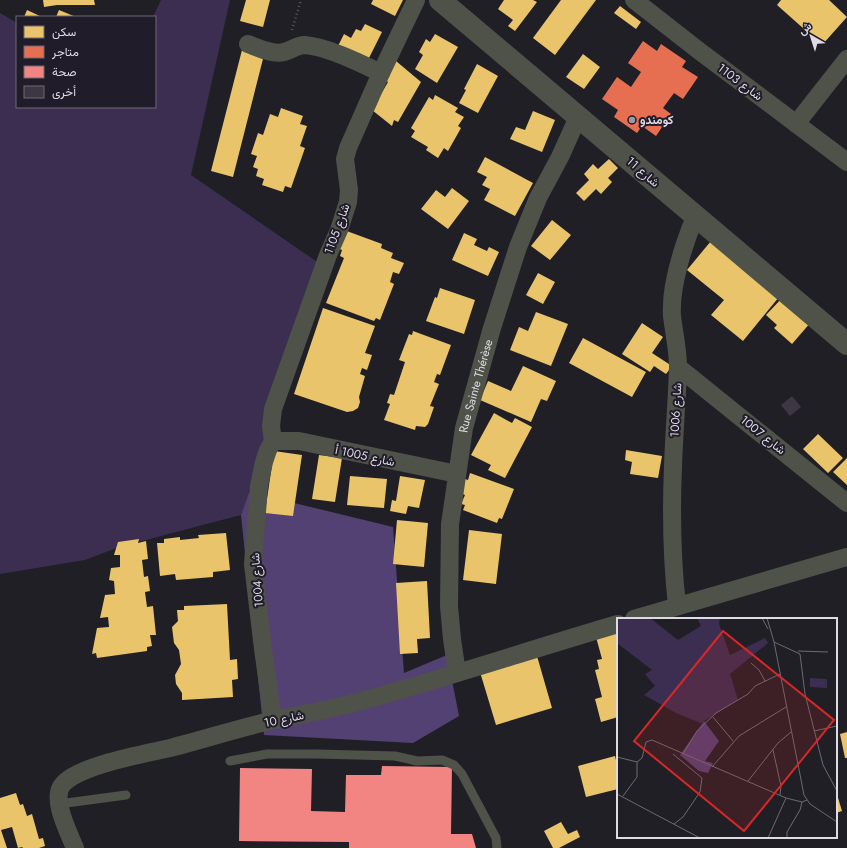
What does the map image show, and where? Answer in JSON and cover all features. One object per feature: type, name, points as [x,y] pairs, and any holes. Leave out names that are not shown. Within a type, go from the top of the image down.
[{"type":"street","name":"شارع 1105","points":[[274,441],[271,426],[273,409],[348,202],[345,159],[348,148],[381,73],[416,0]]},
{"type":"street","name":"شارع 11","points":[[440,0],[847,344]]},
{"type":"street","name":"شارع 1103","points":[[634,0],[847,162]]},
{"type":"street","points":[[248,44],[272,52],[286,52],[300,45],[310,46],[346,57],[381,73]]},
{"type":"street","points":[[796,124],[847,59]]},
{"type":"street","name":"Rue Sainte Thérèse","points":[[457,673],[449,606],[450,524],[464,428],[492,328],[518,247],[538,198],[578,117]]},
{"type":"street","name":"شارع 1006","points":[[677,606],[674,572],[672,501],[678,355],[672,315],[674,291],[686,238],[695,216]]},
{"type":"street","name":"شارع 1007","points":[[678,367],[847,503]]},
{"type":"street","name":"شارع 1005 أ","points":[[274,441],[299,441],[457,474]]},
{"type":"street","name":"شارع 1004","points":[[273,720],[253,564],[259,486],[268,450],[274,441]]},
{"type":"street","points":[[637,618],[847,558]]},
{"type":"street","name":"شارع 10","points":[[75,848],[62,817],[58,794],[61,786],[77,773],[84,770],[273,720],[371,699],[617,624]]},
{"type":"lane","points":[[230,761],[267,754],[395,756],[417,761],[442,760],[454,764],[462,774],[496,838],[497,848]]},
{"type":"lane","points":[[59,804],[126,795]]},
{"type":"path","points":[[286,52],[301,0]]},
{"type":"shaded area","points":[[161,0],[230,0],[191,175],[326,268],[241,515],[119,547],[85,560],[0,574],[0,13],[16,22],[16,108],[156,108],[156,16],[153,16]]},
{"type":"shaded area","points":[[249,492],[393,527],[404,673],[447,655],[459,716],[413,743],[264,735],[241,515]]},
{"type":"building: سكن","points":[[43,0],[94,0],[95,5],[57,5],[44,7]]},
{"type":"building: سكن","points":[[246,0],[270,0],[263,27],[240,21]]},
{"type":"building: سكن","points":[[373,0],[403,0],[395,16],[371,4]]},
{"type":"building: سكن","points":[[504,0],[533,0],[537,2],[515,31],[508,26],[513,20],[498,9]]},
{"type":"building: سكن","points":[[561,0],[596,0],[555,55],[533,38]]},
{"type":"building: سكن","points":[[781,0],[829,0],[847,17],[822,45],[777,5]]},
{"type":"building: سكن","points":[[620,6],[641,22],[636,29],[614,13]]},
{"type":"building: سكن","points":[[27,10],[40,16],[24,16]]},
{"type":"building: سكن","points":[[59,10],[74,16],[56,16]]},
{"type":"building: سكن","points":[[365,24],[382,32],[367,62],[337,48],[344,34],[351,38],[356,29],[361,31]]},
{"type":"building: سكن","points":[[435,34],[458,47],[437,83],[415,69],[423,55],[419,52],[426,39],[430,42]]},
{"type":"building: سكن","points":[[243,46],[265,51],[233,177],[211,171]]},
{"type":"building: سكن","points":[[583,54],[600,67],[584,89],[566,77]]},
{"type":"building: سكن","points":[[396,61],[421,82],[398,122],[394,120],[392,126],[372,110],[388,82],[385,80]]},
{"type":"building: سكن","points":[[477,64],[498,76],[478,113],[459,103],[466,90],[464,89]]},
{"type":"building: سكن","points":[[435,95],[458,108],[455,112],[464,117],[458,126],[461,128],[448,151],[444,148],[438,158],[426,150],[428,147],[411,137],[415,131],[411,128],[429,97],[433,100]]},
{"type":"building: سكن","points":[[281,108],[303,116],[300,124],[307,126],[300,146],[305,148],[291,188],[285,186],[283,192],[262,185],[264,179],[256,176],[258,169],[253,167],[257,156],[251,154],[258,133],[263,135],[270,114],[278,117]]},
{"type":"building: سكن","points":[[533,111],[555,120],[542,152],[510,139],[516,127],[525,130]]},
{"type":"building: سكن","points":[[485,157],[533,183],[515,216],[484,200],[490,189],[482,185],[487,177],[477,172]]},
{"type":"building: سكن","points":[[609,159],[618,168],[608,178],[612,182],[601,194],[596,189],[584,201],[576,193],[589,180],[584,174],[593,164],[598,169]]},
{"type":"building: سكن","points":[[452,188],[469,201],[448,229],[421,209],[436,190],[445,197]]},
{"type":"building: سكن","points":[[552,220],[571,235],[550,260],[531,246]]},
{"type":"building: سكن","points":[[344,230],[382,244],[381,248],[393,253],[391,258],[404,263],[399,274],[393,272],[390,282],[394,284],[380,320],[376,318],[374,321],[326,303],[344,258],[340,256],[342,250],[337,248]]},
{"type":"building: سكن","points":[[464,233],[477,239],[474,245],[487,251],[489,247],[499,252],[488,276],[452,260]]},
{"type":"building: سكن","points":[[711,241],[779,297],[743,341],[711,315],[724,300],[687,270]]},
{"type":"building: سكن","points":[[538,273],[555,282],[543,304],[526,295]]},
{"type":"building: سكن","points":[[440,288],[475,300],[464,334],[426,321]]},
{"type":"building: سكن","points":[[783,297],[811,322],[792,344],[774,328],[777,325],[766,315]]},
{"type":"building: سكن","points":[[323,308],[375,326],[365,353],[372,355],[367,370],[362,368],[360,374],[365,376],[359,397],[360,402],[358,408],[353,411],[347,412],[294,394]]},
{"type":"building: سكن","points":[[536,312],[568,324],[551,366],[510,350],[519,327],[528,331]]},
{"type":"building: سكن","points":[[642,323],[663,337],[652,353],[672,366],[666,374],[654,366],[650,372],[622,354]]},
{"type":"building: سكن","points":[[413,331],[451,345],[440,375],[437,374],[434,382],[439,384],[430,406],[434,407],[428,424],[425,427],[416,426],[415,430],[384,420],[390,404],[387,403],[390,394],[394,395],[405,362],[399,360],[409,334],[412,335]]},
{"type":"building: سكن","points":[[583,338],[646,372],[632,397],[569,363]]},
{"type":"building: سكن","points":[[523,366],[556,381],[547,401],[541,399],[531,422],[480,400],[488,381],[511,391]]},
{"type":"building: سكن","points":[[494,413],[512,423],[515,418],[532,427],[505,478],[488,470],[491,465],[471,455]]},
{"type":"building: سكن","points":[[818,434],[843,458],[828,473],[803,449]]},
{"type":"building: سكن","points":[[626,450],[662,456],[658,478],[630,474],[632,462],[625,460]]},
{"type":"building: سكن","points":[[274,451],[302,455],[293,516],[265,513]]},
{"type":"building: سكن","points":[[319,455],[342,458],[335,502],[312,499]]},
{"type":"building: سكن","points":[[847,458],[847,485],[833,472]]},
{"type":"building: سكن","points":[[470,473],[514,489],[502,519],[499,518],[497,523],[463,510],[465,505],[461,504],[465,495],[460,493],[465,479],[468,480]]},
{"type":"building: سكن","points":[[350,476],[387,479],[384,508],[347,505]]},
{"type":"building: سكن","points":[[400,476],[425,480],[419,508],[408,506],[406,514],[390,511],[392,500],[396,501]]},
{"type":"building: سكن","points":[[397,520],[428,523],[424,567],[393,564]]},
{"type":"building: سكن","points":[[469,530],[502,534],[496,584],[463,580]]},
{"type":"building: سكن","points":[[226,533],[230,570],[213,572],[213,577],[176,580],[175,574],[160,576],[157,543],[164,543],[164,539],[180,537],[180,540],[199,538],[198,535]]},
{"type":"building: سكن","points":[[139,539],[138,543],[146,541],[148,559],[142,560],[144,577],[148,576],[150,591],[145,592],[147,607],[153,606],[156,635],[150,635],[152,646],[147,647],[147,651],[97,658],[96,653],[92,654],[97,628],[109,627],[108,617],[100,618],[105,595],[115,594],[114,581],[109,580],[111,568],[120,567],[120,555],[114,555],[118,542]]},
{"type":"building: سكن","points":[[427,581],[430,638],[417,639],[418,653],[400,654],[396,583]]},
{"type":"building: سكن","points":[[227,604],[230,660],[237,659],[238,679],[232,680],[233,697],[182,700],[182,693],[176,684],[175,675],[181,664],[179,650],[174,643],[172,627],[178,621],[177,610],[184,610],[184,606]]},
{"type":"building: سكن","points":[[617,631],[617,717],[601,722],[595,699],[602,697],[595,670],[599,669],[597,660],[602,659],[596,637]]},
{"type":"building: سكن","points":[[537,656],[552,708],[496,725],[480,672]]},
{"type":"building: سكن","points":[[847,732],[847,758],[845,758],[840,734]]},
{"type":"building: سكن","points":[[615,756],[617,765],[617,789],[586,797],[578,766]]},
{"type":"building: سكن","points":[[16,793],[20,805],[23,804],[27,816],[32,814],[39,839],[43,838],[45,846],[39,848],[18,848],[12,827],[1,830],[7,848],[0,848],[0,798]]},
{"type":"building: سكن","points":[[837,794],[842,811],[837,813]]},
{"type":"building: سكن","points":[[561,822],[568,834],[577,830],[580,837],[559,848],[553,848],[544,831]]},
{"type":"building: متاجر","points":[[643,41],[657,51],[661,44],[686,61],[682,67],[698,77],[683,99],[674,93],[663,108],[671,114],[656,136],[642,126],[637,133],[614,117],[618,110],[602,99],[617,77],[631,87],[641,72],[628,63]]},
{"type":"building: صحة","points":[[382,766],[452,767],[451,834],[472,834],[476,848],[349,848],[349,842],[239,841],[240,768],[312,769],[311,811],[345,812],[346,775],[381,775]]},
{"type":"building: أخرى","points":[[792,396],[801,407],[790,416],[781,405]]},
{"type":"place","name":"كومندو","points":[[632,120]]}]
